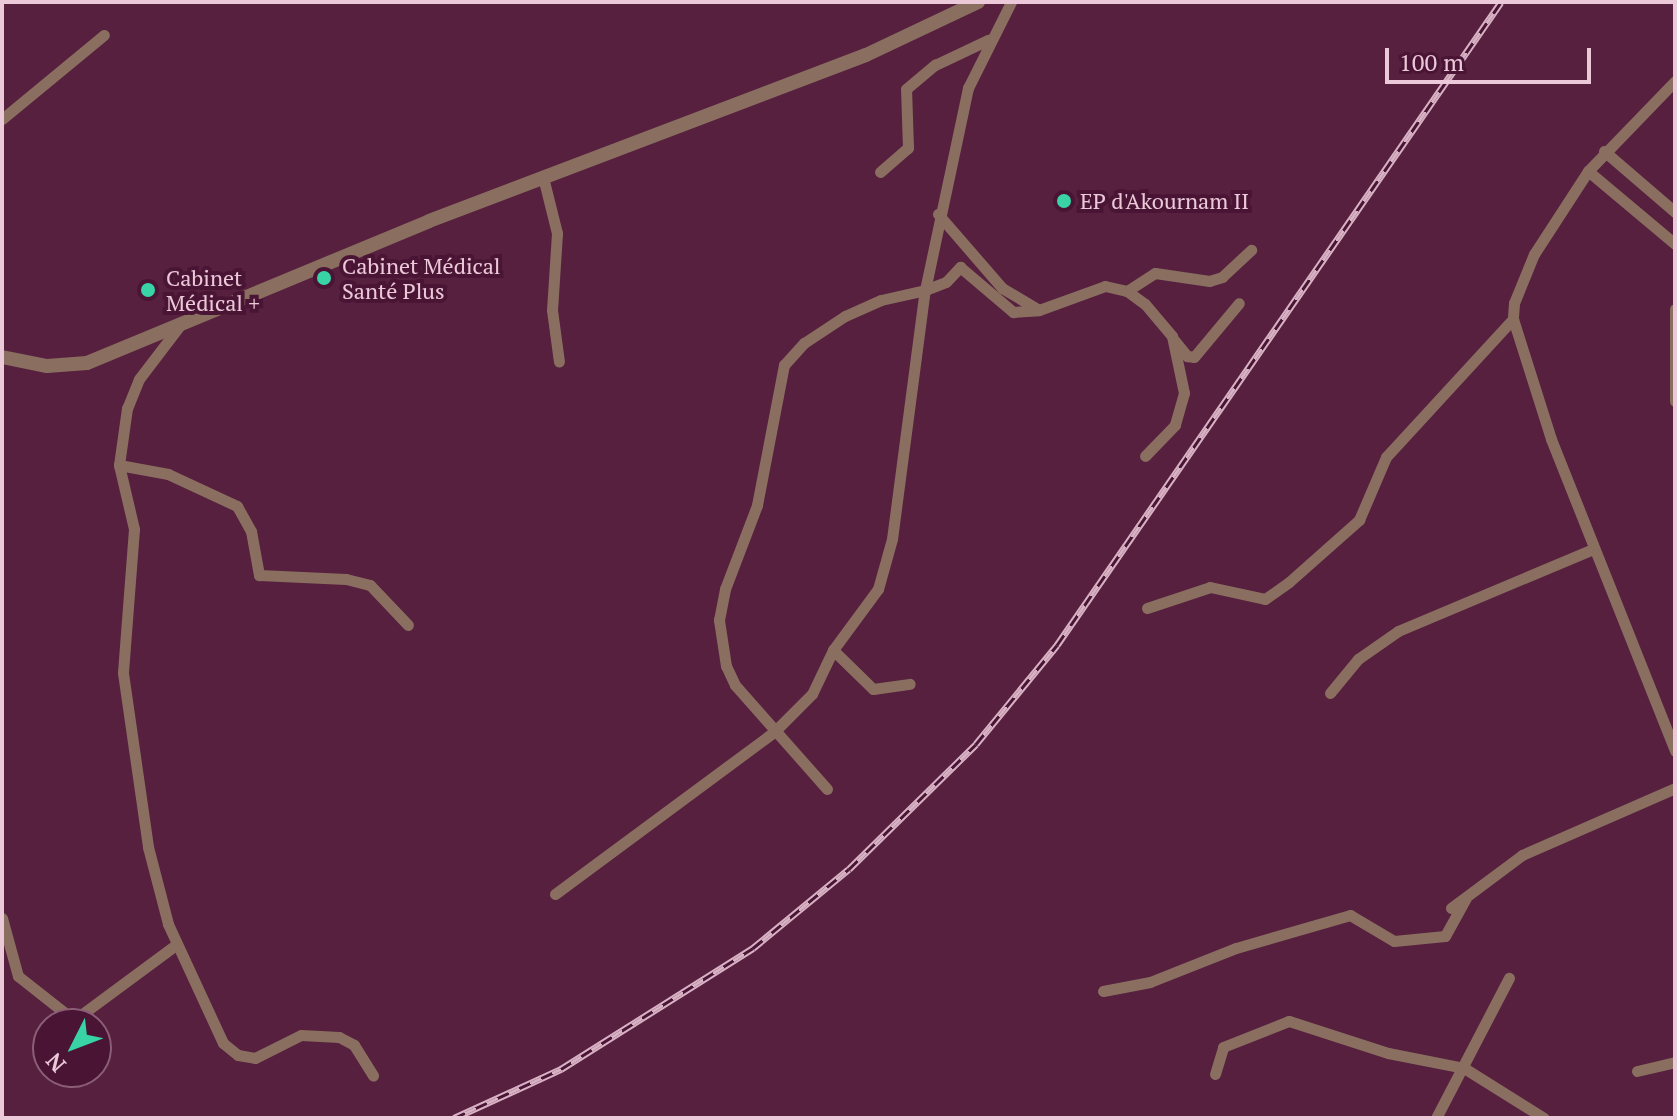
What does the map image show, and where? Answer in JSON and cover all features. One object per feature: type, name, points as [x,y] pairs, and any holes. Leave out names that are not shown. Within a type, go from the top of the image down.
[{"type":"street","points":[[2,357],[47,366],[87,363],[429,221],[544,181],[866,55],[978,2]]},
{"type":"street","points":[[555,894],[775,731],[812,694],[833,650],[878,589],[889,553],[938,214],[968,88],[988,40],[1011,2]]},
{"type":"street","points":[[2,119],[104,35]]},
{"type":"street","points":[[880,172],[908,148],[906,89],[945,59],[988,40]]},
{"type":"street","points":[[1675,81],[1588,171],[1534,254],[1514,303],[1513,319],[1521,354],[1593,549],[1675,751]]},
{"type":"street","points":[[1604,151],[1675,212]]},
{"type":"street","points":[[1588,171],[1675,244]]},
{"type":"street","points":[[544,181],[557,233],[552,310],[559,362]]},
{"type":"street","points":[[938,214],[1002,288],[1039,310]]},
{"type":"street","points":[[1127,291],[1155,273],[1209,281],[1222,277],[1251,250]]},
{"type":"street","points":[[827,789],[735,685],[726,666],[719,620],[725,589],[761,490],[777,385],[784,365],[822,330],[881,300],[946,282],[960,267],[1013,312],[1039,310],[1105,286],[1127,291],[1160,318],[1183,353],[1194,357],[1239,303]]},
{"type":"street","points":[[1675,309],[1675,401]]},
{"type":"street","points":[[1147,608],[1210,587],[1265,599],[1289,582],[1359,520],[1386,457],[1513,319]]},
{"type":"street","points":[[182,324],[139,379],[127,408],[119,465],[134,529],[123,673],[148,847],[177,944],[218,1036],[238,1055],[255,1058],[301,1035],[339,1037],[354,1045],[373,1076]]},
{"type":"street","points":[[1145,456],[1175,425],[1183,408],[1172,336]]},
{"type":"street","points":[[119,465],[168,474],[237,506],[251,531],[259,575],[346,579],[370,585],[393,603],[408,625]]},
{"type":"street","points":[[1330,693],[1358,659],[1398,631],[1593,549]]},
{"type":"street","points":[[833,650],[873,689],[910,684]]},
{"type":"street","points":[[1451,908],[1522,855],[1675,788]]},
{"type":"street","points":[[1103,991],[1150,982],[1236,948],[1350,915],[1394,941],[1445,936],[1466,898]]},
{"type":"street","points":[[2,918],[18,976],[70,1017],[81,1015],[177,944]]},
{"type":"street","points":[[1436,1118],[1509,978]]},
{"type":"street","points":[[1215,1074],[1223,1047],[1289,1021],[1388,1053],[1464,1068],[1544,1118]]},
{"type":"street","points":[[1637,1071],[1675,1062]]},
{"type":"railway","points":[[454,1118],[561,1069],[753,948],[849,869],[976,744],[1057,645],[1501,2]]},
{"type":"place","name":"EP d'Akournam II","points":[[1064,201]]},
{"type":"place","name":"Cabinet Médical Santé Plus","points":[[324,278]]},
{"type":"place","name":"Cabinet Médical +","points":[[148,290]]}]
